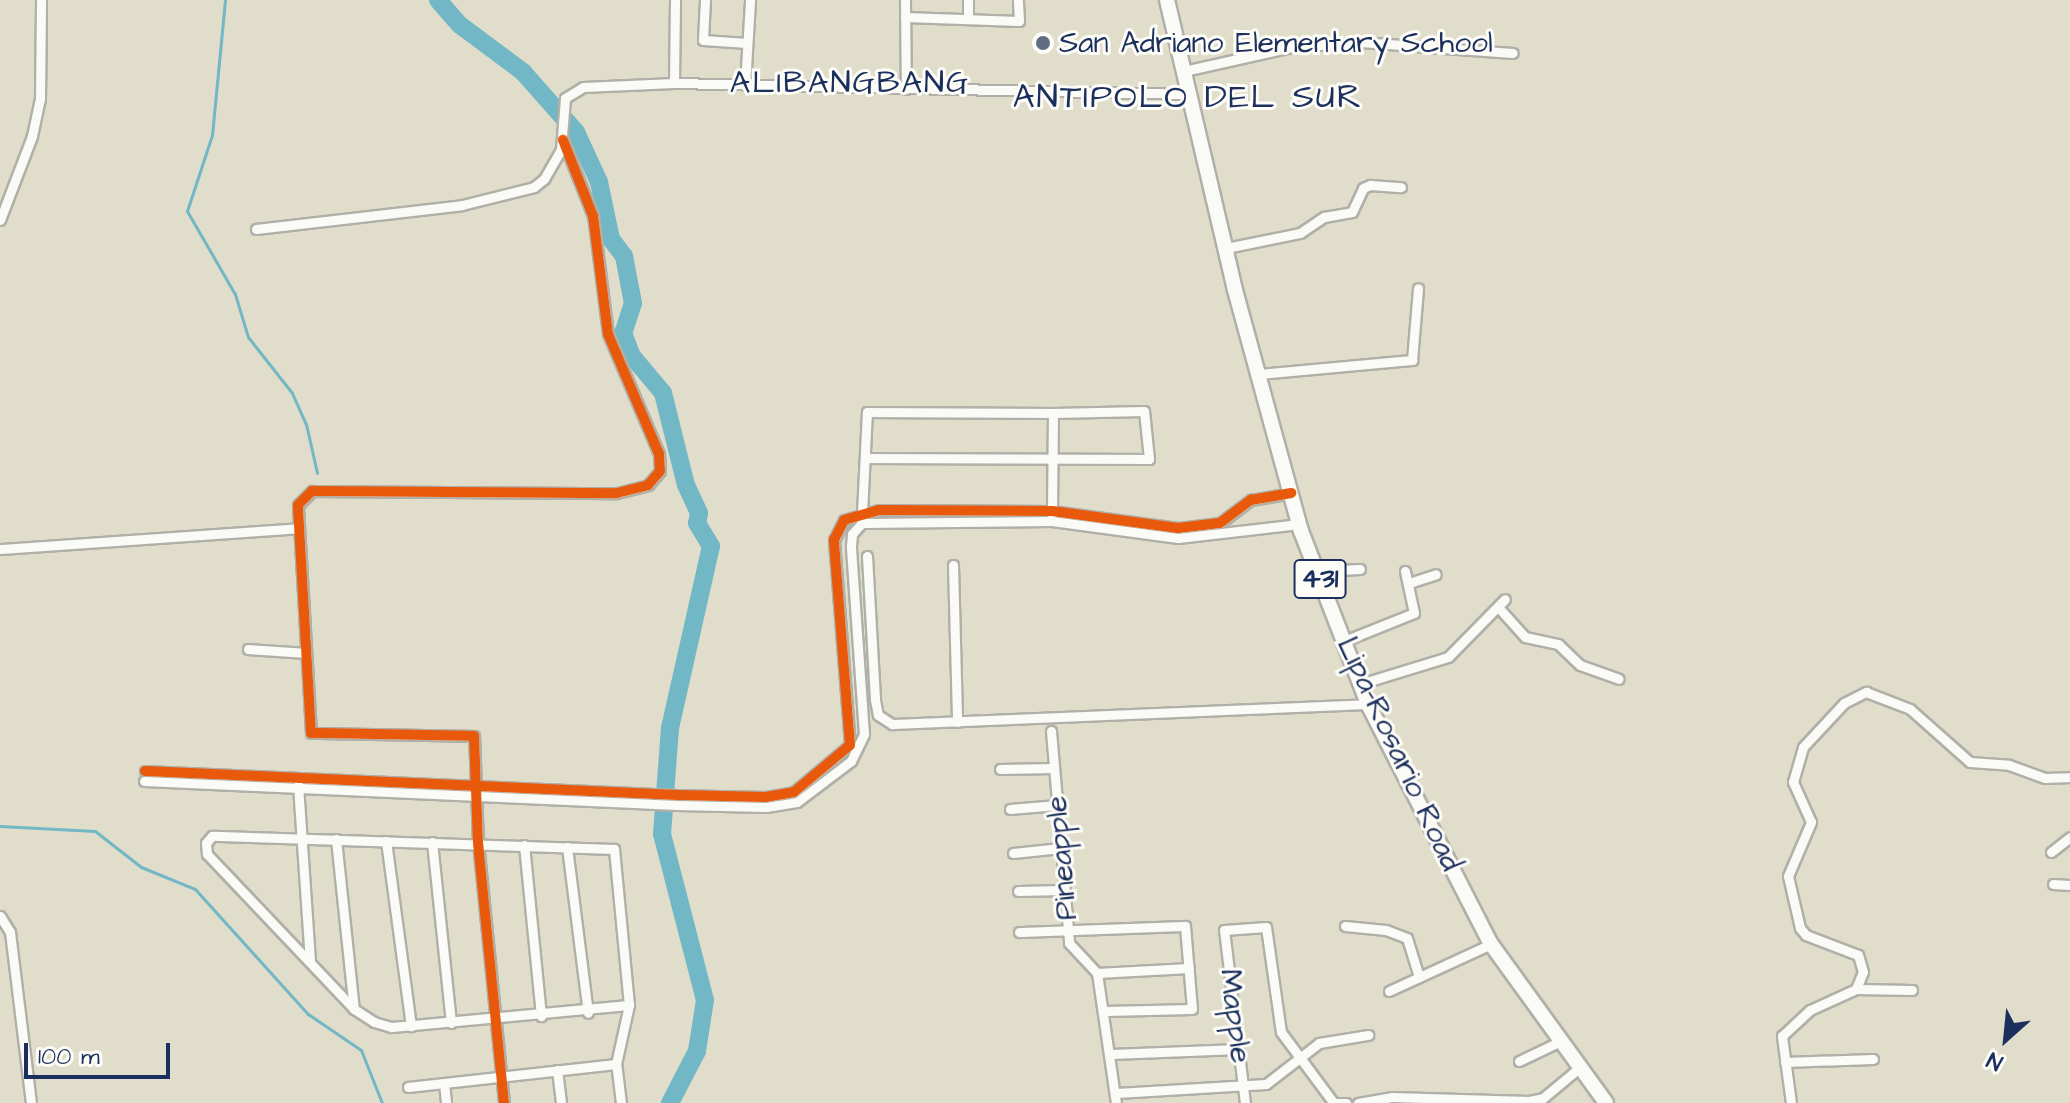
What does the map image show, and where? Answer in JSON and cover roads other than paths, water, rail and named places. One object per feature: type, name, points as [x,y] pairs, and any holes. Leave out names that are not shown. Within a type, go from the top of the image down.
[{"type":"main road","name":"Lipa-Rosario Road","points":[[1167,0],[1226,248],[1299,524],[1360,684],[1491,944],[1606,1103]]},
{"type":"street","points":[[0,220],[32,136],[40,99],[41,0]]},
{"type":"street","points":[[674,83],[675,0]]},
{"type":"street","points":[[705,0],[703,40],[747,43]]},
{"type":"street","points":[[745,85],[750,0]]},
{"type":"street","points":[[905,0],[906,89]]},
{"type":"street","points":[[968,0],[968,19]]},
{"type":"street","points":[[905,17],[1019,21],[1018,0]]},
{"type":"street","points":[[1184,71],[1291,47],[1360,42],[1513,53]]},
{"type":"street","points":[[256,229],[462,205],[534,187],[544,179],[563,140],[565,98],[583,87],[674,83],[1188,94]]},
{"type":"street","points":[[504,1103],[478,843],[474,736],[311,733],[298,505],[312,491],[617,493],[648,485],[660,471],[659,454],[608,334],[593,216],[563,140]]},
{"type":"street","points":[[1226,248],[1300,233],[1324,217],[1352,212],[1358,207],[1363,188],[1370,185],[1401,187]]},
{"type":"street","points":[[1258,374],[1412,360],[1418,288]]},
{"type":"street","points":[[862,513],[867,412],[1144,411],[1149,459],[865,458]]},
{"type":"street","points":[[1052,516],[1053,413]]},
{"type":"street","points":[[677,800],[766,797],[794,792],[850,745],[834,540],[844,520],[862,513],[1052,516],[1178,528],[1232,518],[1251,500],[1291,493]]},
{"type":"street","points":[[144,776],[677,800],[766,807],[797,802],[860,750],[864,734],[851,546],[852,534],[862,523],[1052,516],[1178,538],[1299,524]]},
{"type":"street","points":[[1232,518],[1237,533]]},
{"type":"street","points":[[0,549],[297,528]]},
{"type":"street","points":[[867,556],[878,715],[892,724],[1368,704]]},
{"type":"street","points":[[953,565],[957,722]]},
{"type":"street","points":[[1317,571],[1360,569]]},
{"type":"street","points":[[1344,641],[1410,617],[1415,608],[1405,571]]},
{"type":"street","points":[[1409,583],[1436,574]]},
{"type":"street","points":[[1360,684],[1448,657],[1501,603],[1525,637],[1558,644],[1572,661],[1619,679]]},
{"type":"street","points":[[248,649],[306,653]]},
{"type":"street","points":[[1856,989],[1863,972],[1858,955],[1806,935],[1788,876],[1811,822],[1793,782],[1797,762],[1803,747],[1844,703],[1859,693],[1877,694],[1910,709],[1970,762],[2009,765],[2069,782]]},
{"type":"street","name":"Pineapple","points":[[1051,731],[1068,927],[1074,952],[1097,973]]},
{"type":"street","points":[[1000,769],[1054,768]]},
{"type":"street","points":[[298,783],[299,838],[310,963]]},
{"type":"street","points":[[1010,809],[1057,805]]},
{"type":"street","points":[[621,1103],[616,1064],[629,1005],[614,849],[212,836],[206,843],[207,854],[354,1009],[391,1027],[588,1013],[629,1005]]},
{"type":"street","points":[[2051,852],[2070,837]]},
{"type":"street","points":[[336,839],[354,1009]]},
{"type":"street","points":[[386,841],[411,1026]]},
{"type":"street","points":[[432,842],[451,1023]]},
{"type":"street","points":[[524,845],[541,1016]]},
{"type":"street","points":[[567,847],[588,1013]]},
{"type":"street","points":[[1013,853],[1061,848]]},
{"type":"street","points":[[2053,884],[2070,885]]},
{"type":"street","points":[[1018,891],[1064,890]]},
{"type":"street","points":[[0,916],[10,932],[31,1103]]},
{"type":"street","points":[[1019,932],[1068,927],[1185,926],[1192,1009],[1105,1011]]},
{"type":"street","points":[[1345,926],[1407,938],[1419,977]]},
{"type":"street","name":"Mapple","points":[[1245,1103],[1224,930],[1266,927],[1281,1032],[1301,1060]]},
{"type":"street","points":[[1389,991],[1491,944]]},
{"type":"street","points":[[1189,968],[1097,973],[1116,1098],[1245,1089],[1266,1084],[1301,1060],[1319,1043],[1368,1035]]},
{"type":"street","points":[[1791,1103],[1785,1062],[1786,1029],[1830,998],[1856,989],[1912,990]]},
{"type":"street","points":[[1519,1061],[1561,1041]]},
{"type":"street","points":[[1111,1054],[1239,1049]]},
{"type":"street","points":[[1785,1062],[1873,1059]]},
{"type":"street","points":[[1301,1060],[1332,1102],[1346,1103]]},
{"type":"street","points":[[408,1087],[616,1064]]},
{"type":"street","points":[[1358,1103],[1392,1097],[1529,1101],[1543,1098],[1579,1068]]},
{"type":"street","points":[[557,1070],[561,1103]]},
{"type":"street","points":[[444,1083],[446,1103]]},
{"type":"waterway","points":[[225,0],[212,135],[187,211],[235,294],[248,337],[292,393],[306,424],[317,473]]},
{"type":"waterway","points":[[438,0],[460,25],[523,72],[576,132],[599,182],[611,239],[624,256],[633,303],[623,333],[632,356],[663,393],[686,485],[699,513],[697,523],[711,546],[670,728],[662,834],[705,1000],[697,1051],[670,1103]]},
{"type":"waterway","points":[[0,826],[95,831],[141,867],[195,889],[308,1014],[361,1050],[382,1103]]},
{"type":"place","name":"San Adriano Elementary School","points":[[1043,43]]},
{"type":"district","name":"ALIBANGBANG","points":[[850,83]]},
{"type":"district","name":"ANTIPOLO DEL SUR","points":[[1188,98]]}]
